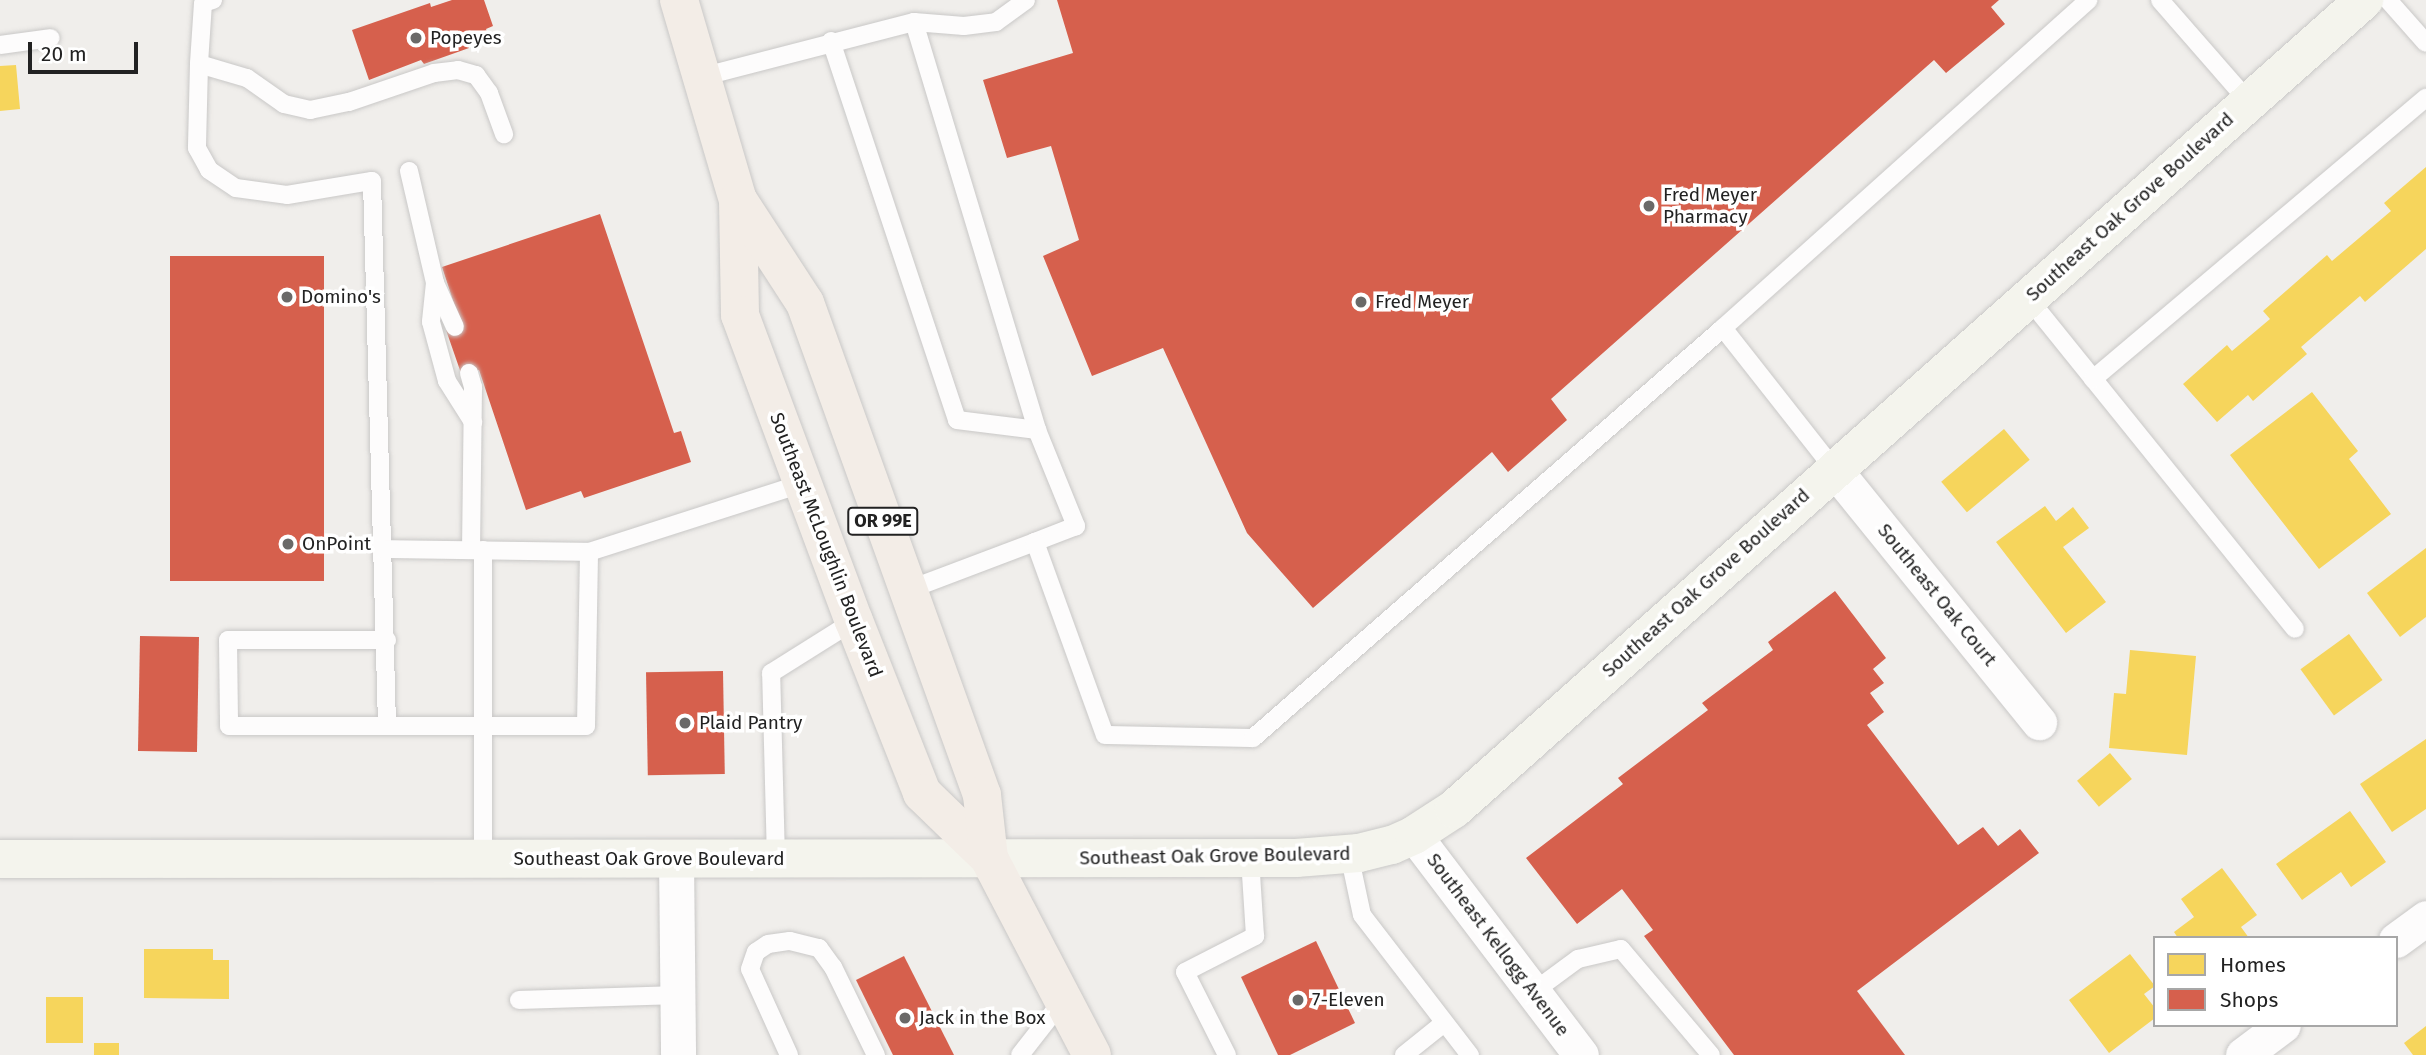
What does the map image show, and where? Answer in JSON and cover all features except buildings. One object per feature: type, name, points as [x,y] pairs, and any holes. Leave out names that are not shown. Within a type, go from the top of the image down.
[{"type":"main road","name":"Southeast McLoughlin Boulevard","points":[[679,0],[738,200],[740,315],[854,621],[922,793],[989,858],[1092,1055]]},
{"type":"main road","name":"Southeast Oak Grove Boulevard","points":[[0,859],[1250,858],[1349,854],[1392,845],[1414,835],[1454,809],[2364,0]]},
{"type":"main road","name":"Southeast McLoughlin Boulevard","points":[[738,200],[806,303],[982,795],[989,858]]},
{"type":"street","name":"Southeast Oak Court","points":[[1835,469],[2039,722]]},
{"type":"street","name":"Southeast Kellogg Avenue","points":[[1414,835],[1581,1055]]},
{"type":"street","points":[[676,858],[678,1055]]},
{"type":"street","points":[[2398,939],[2426,918]]},
{"type":"street","points":[[2243,1055],[2280,1027]]},
{"type":"lane","points":[[213,0],[203,3],[197,148],[209,170],[236,188],[287,195],[372,181],[381,549],[387,640],[387,726]]},
{"type":"lane","points":[[701,77],[831,41],[914,22],[964,26],[996,22],[1026,0]]},
{"type":"lane","points":[[1035,542],[1105,735],[1253,738],[1723,328],[2089,0]]},
{"type":"lane","points":[[2160,0],[2249,102]]},
{"type":"lane","points":[[2388,0],[2426,43]]},
{"type":"lane","points":[[908,590],[1076,526],[1037,430],[914,22]]},
{"type":"lane","points":[[0,46],[51,38]]},
{"type":"lane","points":[[831,41],[957,420],[1037,430]]},
{"type":"lane","points":[[199,64],[247,78],[284,104],[310,110],[349,102],[433,74],[458,70],[477,75],[489,93],[504,134]]},
{"type":"lane","points":[[2093,379],[2426,98]]},
{"type":"lane","points":[[409,171],[435,283],[455,327]]},
{"type":"lane","points":[[435,283],[431,322],[447,381],[472,422]]},
{"type":"lane","points":[[2028,298],[2295,629]]},
{"type":"lane","points":[[1723,328],[1835,469]]},
{"type":"lane","points":[[469,373],[473,387],[483,726],[483,859]]},
{"type":"lane","points":[[381,549],[589,552],[801,484]]},
{"type":"lane","points":[[387,640],[228,640],[229,726],[586,726],[589,552]]},
{"type":"lane","points":[[776,859],[771,673],[854,621]]},
{"type":"lane","points":[[1349,854],[1362,915],[1470,1055]]},
{"type":"lane","points":[[1227,1055],[1185,972],[1255,936],[1250,858]]},
{"type":"lane","points":[[789,1055],[750,969],[756,952],[768,944],[790,941],[819,948],[833,967],[876,1055]]},
{"type":"lane","points":[[1533,992],[1578,959],[1621,949],[1711,1055]]},
{"type":"lane","points":[[519,1000],[678,995]]},
{"type":"lane","points":[[1020,1055],[1063,1000]]},
{"type":"lane","points":[[1404,1055],[1444,1023]]},
{"type":"place","name":"Popeyes","points":[[416,38]]},
{"type":"place","name":"Fred Meyer Pharmacy","points":[[1649,206]]},
{"type":"place","name":"Domino's","points":[[287,297]]},
{"type":"place","name":"Fred Meyer","points":[[1361,302]]},
{"type":"place","name":"OnPoint","points":[[288,544]]},
{"type":"place","name":"Plaid Pantry","points":[[685,723]]},
{"type":"place","name":"7-Eleven","points":[[1298,1000]]},
{"type":"place","name":"Jack in the Box","points":[[905,1018]]}]
